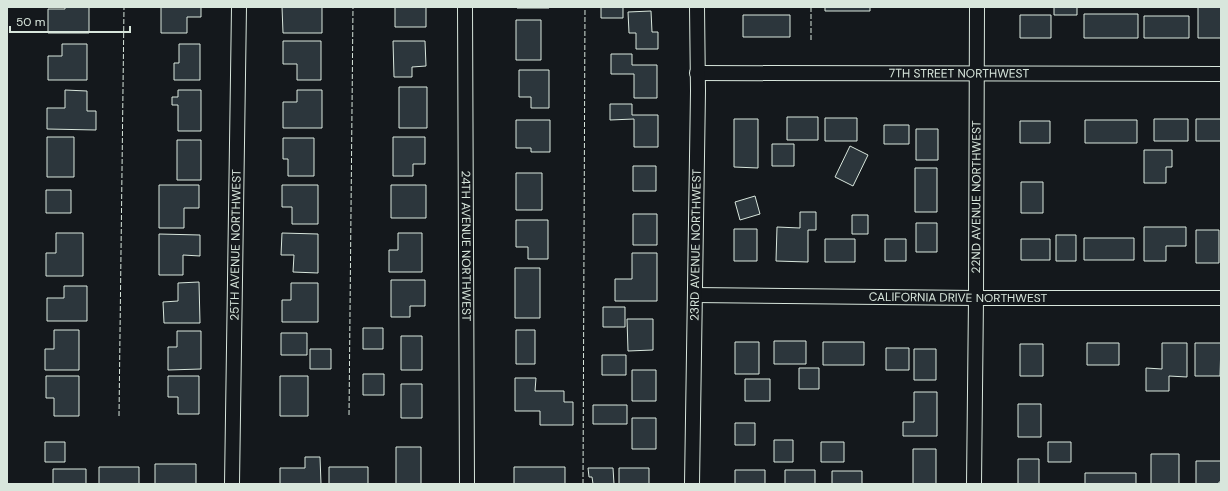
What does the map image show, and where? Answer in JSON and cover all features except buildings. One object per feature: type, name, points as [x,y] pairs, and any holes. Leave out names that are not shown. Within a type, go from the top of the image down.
[{"type":"street","name":"25TH AVENUE NORTHWEST","points":[[232,484],[239,7]]},
{"type":"street","name":"24TH AVENUE NORTHWEST","points":[[466,7],[467,484]]},
{"type":"street","name":"23RD AVENUE NORTHWEST","points":[[692,484],[697,7]]},
{"type":"street","name":"22ND AVENUE NORTHWEST","points":[[974,484],[977,7]]},
{"type":"street","name":"7TH STREET NORTHWEST","points":[[697,73],[1221,74]]},
{"type":"street","name":"CALIFORNIA DRIVE NORTHWEST","points":[[695,295],[976,298],[1221,298]]},
{"type":"fence","points":[[119,416],[124,7]]},
{"type":"fence","points":[[349,415],[353,7]]},
{"type":"fence","points":[[583,484],[585,7]]},
{"type":"fence","points":[[811,7],[811,40]]}]
